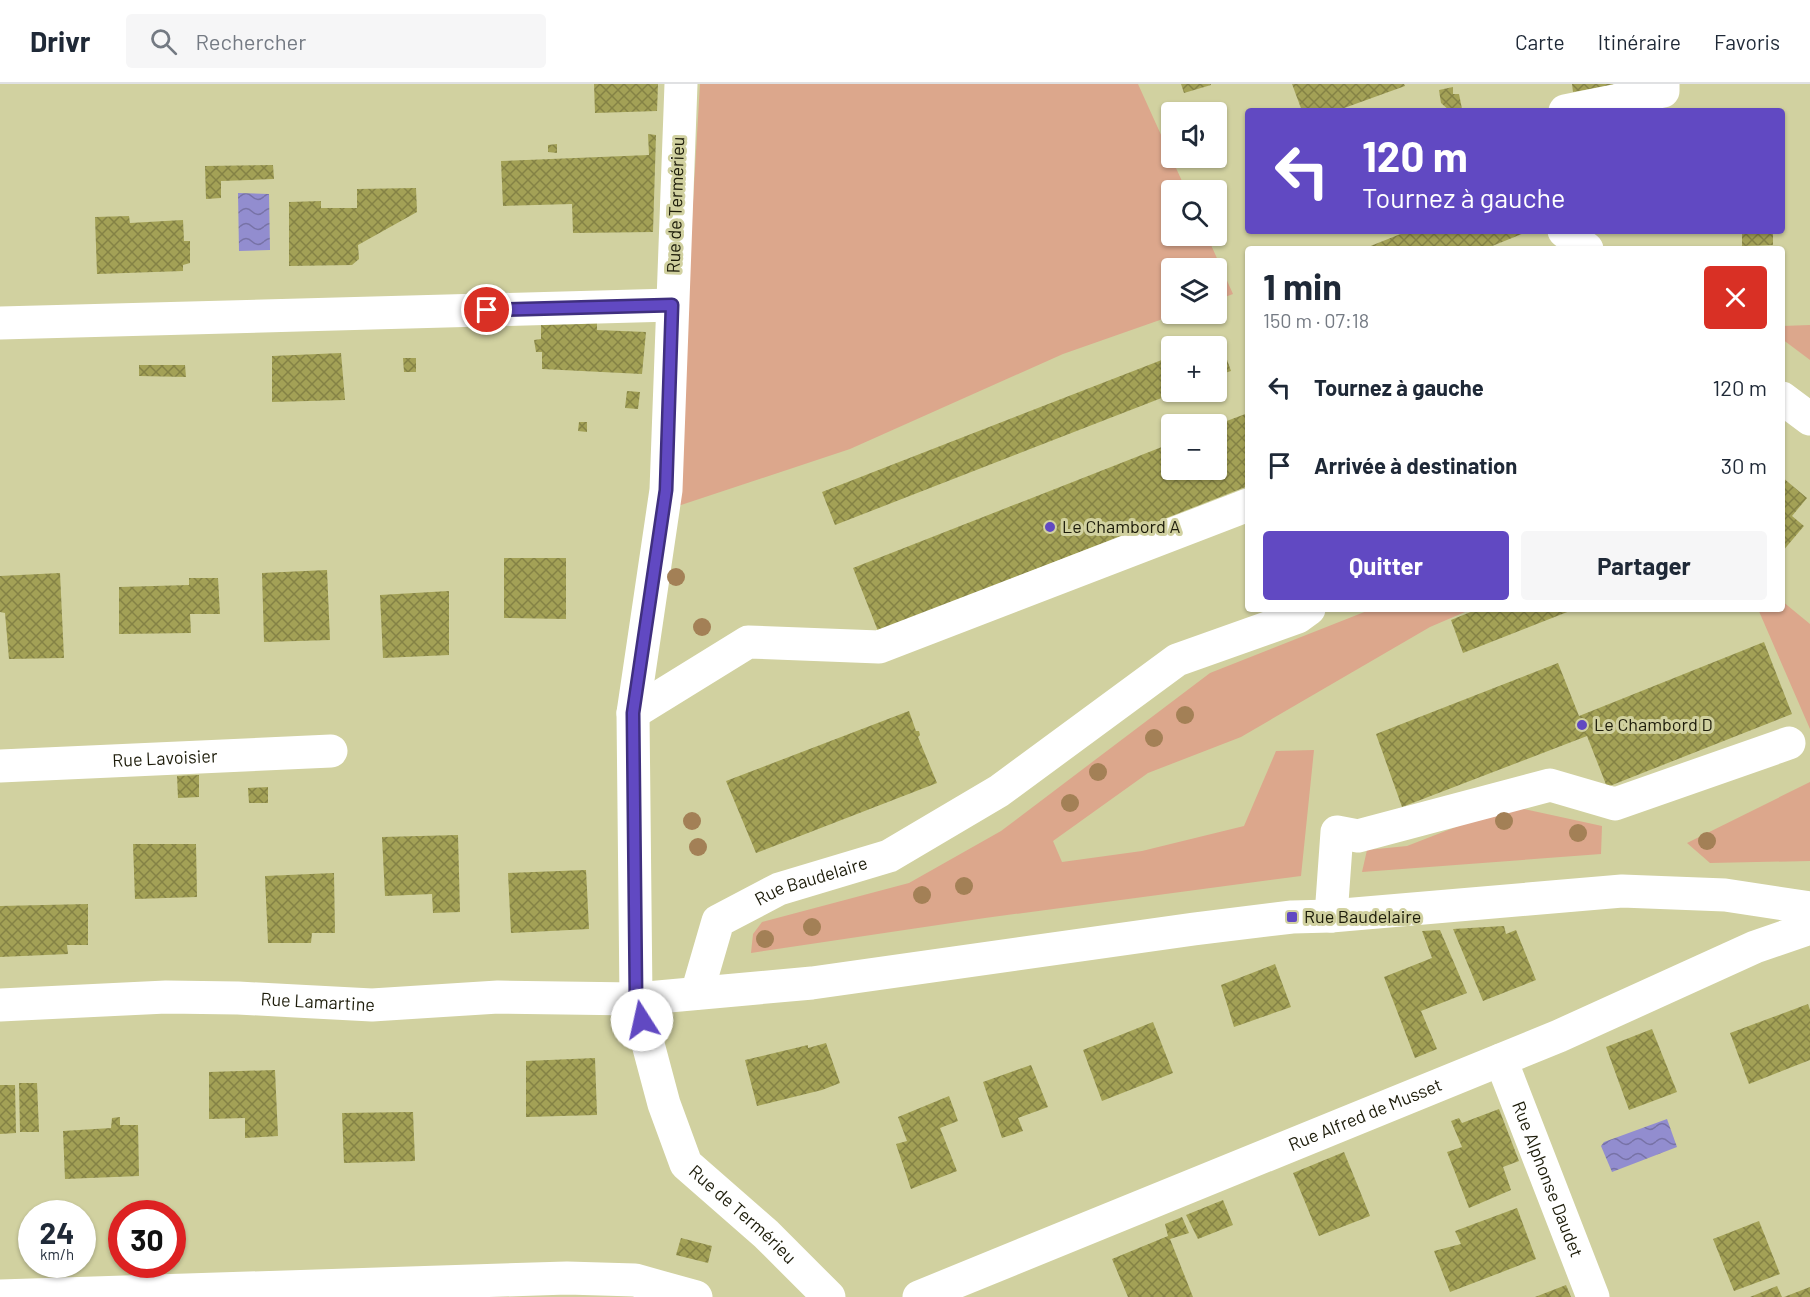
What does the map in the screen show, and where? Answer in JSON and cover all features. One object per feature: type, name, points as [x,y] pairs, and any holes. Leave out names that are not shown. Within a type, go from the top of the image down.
[{"type":"street","name":"Rue de Termérieu","points":[[681,84],[666,490],[633,713],[636,999],[664,1104],[686,1164],[766,1234],[829,1297]]},
{"type":"street","points":[[1579,108],[1664,91],[1663,84]]},
{"type":"street","points":[[1568,234],[1583,246]]},
{"type":"street","points":[[0,323],[672,305]]},
{"type":"street","points":[[1785,400],[1810,419]]},
{"type":"street","points":[[633,713],[748,642],[879,647],[1245,506]]},
{"type":"street","name":"Rue Baudelaire","points":[[697,993],[718,921],[779,889],[889,856],[999,791],[1177,660],[1298,617],[1305,612]]},
{"type":"street","points":[[1331,916],[1337,831],[1358,836],[1550,785],[1615,804],[1789,743]]},
{"type":"street","name":"Rue Lavoisier","points":[[0,766],[331,751]]},
{"type":"street","points":[[636,999],[812,983],[1194,928],[1292,917],[1331,916],[1622,891],[1725,894],[1810,908]]},
{"type":"street","name":"Rue Alfred de Musset","points":[[919,1297],[1559,1036],[1755,947],[1810,928]]},
{"type":"street","name":"Rue Lamartine","points":[[0,1005],[166,998],[238,998],[372,1005],[498,997],[636,999]]},
{"type":"street","name":"Rue Alphonse Daudet","points":[[1501,1060],[1593,1297]]},
{"type":"street","points":[[0,1296],[567,1278],[636,1280],[696,1297]]},
{"type":"shaded area","points":[[700,84],[1138,84],[1161,135],[1161,168],[1176,168],[1181,180],[1161,180],[1161,246],[1211,246],[1217,258],[1161,258],[1161,320],[1063,354],[850,449],[675,507]]},
{"type":"shaded area","points":[[1227,281],[1233,294],[1227,296]]},
{"type":"shaded area","points":[[1810,325],[1810,360],[1785,341],[1785,326]]},
{"type":"shaded area","points":[[1785,603],[1810,624],[1810,729],[1759,612],[1785,612]]},
{"type":"shaded area","points":[[1364,612],[1465,612],[1430,627],[1241,737],[1148,773],[1053,841],[1062,862],[1142,851],[1244,826],[1276,751],[1314,750],[1301,876],[985,918],[751,953],[753,934],[762,922],[909,883],[1001,831],[1210,673]]},
{"type":"shaded area","points":[[1810,782],[1810,861],[1710,863],[1687,843]]},
{"type":"shaded area","points":[[1510,806],[1602,826],[1601,854],[1362,872],[1367,850],[1407,846]]},
{"type":"water","points":[[238,193],[269,194],[270,250],[239,251]]},
{"type":"water","points":[[1667,1119],[1677,1147],[1612,1172],[1601,1146],[1604,1142]]},
{"type":"building","points":[[594,84],[658,84],[657,111],[595,113]]},
{"type":"building","points":[[1181,84],[1211,84],[1211,85],[1184,93]]},
{"type":"building","points":[[1292,84],[1404,84],[1405,86],[1344,108],[1301,108]]},
{"type":"building","points":[[1572,84],[1613,84],[1613,85],[1573,92]]},
{"type":"building","points":[[1453,87],[1453,94],[1459,94],[1462,108],[1447,108],[1441,103],[1439,90]]},
{"type":"building","points":[[648,134],[656,135],[653,232],[573,233],[572,204],[503,206],[501,161],[649,155]]},
{"type":"building","points":[[557,144],[557,153],[548,152],[548,145]]},
{"type":"building","points":[[273,165],[274,179],[221,181],[221,198],[206,199],[205,166]]},
{"type":"building","points":[[416,188],[417,212],[358,245],[359,259],[352,265],[289,266],[289,202],[321,201],[321,208],[357,208],[357,189]]},
{"type":"building","points":[[129,216],[130,223],[183,220],[184,241],[190,241],[190,263],[183,265],[183,271],[97,274],[95,217]]},
{"type":"building","points":[[1400,234],[1522,234],[1492,246],[1370,246]]},
{"type":"building","points":[[1742,234],[1773,234],[1773,245],[1742,246]]},
{"type":"building","points":[[541,321],[597,321],[597,330],[646,332],[642,374],[542,369],[542,352],[536,352],[534,340],[541,339]]},
{"type":"building","points":[[341,353],[345,400],[272,402],[272,356]]},
{"type":"building","points":[[403,358],[416,358],[416,372],[404,372]]},
{"type":"building","points":[[1161,360],[1161,398],[835,525],[822,492]]},
{"type":"building","points":[[1227,360],[1231,371],[1227,372]]},
{"type":"building","points":[[139,365],[185,365],[186,377],[139,376]]},
{"type":"building","points":[[627,391],[640,392],[638,409],[625,408]]},
{"type":"building","name":"Le Chambord A","points":[[1245,414],[1245,487],[878,631],[853,568],[1161,447],[1161,480],[1227,480],[1227,421]]},
{"type":"building","points":[[579,422],[587,422],[587,432],[578,431]]},
{"type":"building","points":[[1785,480],[1807,498],[1792,516],[1804,526],[1785,548]]},
{"type":"building","points":[[504,558],[566,558],[566,619],[504,618]]},
{"type":"building","points":[[327,570],[330,640],[264,642],[262,573]]},
{"type":"building","points":[[60,573],[64,658],[9,659],[5,613],[0,612],[0,576]]},
{"type":"building","points":[[189,578],[218,578],[220,614],[190,614],[191,633],[119,634],[119,587],[189,585]]},
{"type":"building","points":[[449,591],[449,655],[383,658],[380,595]]},
{"type":"building","points":[[1471,612],[1567,612],[1463,653],[1451,620]]},
{"type":"building","name":"Le Chambord D","points":[[1764,642],[1792,714],[1607,787],[1587,736],[1402,807],[1376,734],[1558,663],[1579,716]]},
{"type":"building","points":[[909,711],[916,731],[919,731],[918,737],[937,783],[756,853],[726,781]]},
{"type":"building","points":[[199,775],[199,797],[178,798],[177,776]]},
{"type":"building","points":[[268,787],[268,803],[249,803],[248,788]]},
{"type":"building","points":[[458,835],[460,912],[433,913],[432,894],[385,896],[382,837]]},
{"type":"building","points":[[133,844],[196,844],[197,897],[135,899]]},
{"type":"building","points":[[586,870],[589,929],[511,933],[508,873]]},
{"type":"building","points":[[334,873],[335,933],[312,933],[311,943],[268,943],[265,876]]},
{"type":"building","points":[[88,904],[88,945],[67,945],[68,954],[0,957],[0,906]]},
{"type":"building","points":[[1504,926],[1506,934],[1516,930],[1536,980],[1483,1001],[1453,929]]},
{"type":"building","points":[[1440,930],[1467,993],[1421,1011],[1437,1049],[1415,1058],[1384,977],[1432,958],[1422,931]]},
{"type":"building","points":[[1275,964],[1291,1007],[1234,1027],[1221,985]]},
{"type":"building","points":[[1808,1004],[1810,1060],[1749,1084],[1730,1033]]},
{"type":"building","points":[[1153,1022],[1173,1073],[1102,1101],[1083,1050]]},
{"type":"building","points":[[1652,1029],[1677,1092],[1629,1110],[1606,1047]]},
{"type":"building","points":[[826,1043],[840,1083],[822,1090],[757,1106],[745,1060]]},
{"type":"building","points":[[595,1058],[597,1115],[526,1117],[526,1061]]},
{"type":"building","points":[[1031,1065],[1048,1107],[1018,1118],[1023,1131],[1002,1138],[983,1082]]},
{"type":"building","points":[[275,1070],[278,1136],[245,1138],[245,1118],[209,1119],[209,1072]]},
{"type":"building","points":[[19,1083],[37,1083],[39,1132],[20,1132]]},
{"type":"building","points":[[0,1085],[15,1085],[16,1133],[0,1134]]},
{"type":"building","points":[[949,1096],[958,1121],[940,1128],[957,1171],[911,1189],[896,1144],[907,1141],[898,1117]]},
{"type":"building","points":[[1499,1109],[1519,1161],[1503,1167],[1511,1190],[1469,1208],[1447,1152],[1462,1147],[1451,1121],[1459,1118],[1462,1123]]},
{"type":"building","points":[[413,1112],[415,1161],[344,1163],[342,1113]]},
{"type":"building","points":[[120,1117],[120,1125],[138,1125],[139,1176],[65,1179],[63,1131],[111,1128],[112,1118]]},
{"type":"building","points":[[1344,1152],[1370,1216],[1319,1236],[1293,1173]]},
{"type":"building","points":[[1223,1200],[1233,1225],[1198,1239],[1186,1215]]},
{"type":"building","points":[[1517,1208],[1536,1259],[1450,1292],[1434,1251],[1461,1244],[1455,1231]]},
{"type":"building","points":[[1182,1217],[1189,1233],[1170,1239],[1193,1297],[1128,1297],[1112,1259],[1168,1236],[1165,1224]]},
{"type":"building","points":[[1759,1221],[1780,1274],[1734,1291],[1713,1239]]},
{"type":"building","points":[[681,1238],[712,1246],[708,1263],[676,1255]]},
{"type":"building","points":[[1566,1285],[1571,1297],[1535,1297]]},
{"type":"building","points":[[1777,1286],[1782,1297],[1750,1297]]},
{"type":"building","points":[[1810,1287],[1810,1297],[1784,1297]]},
{"type":"place","name":"Le Chambord A","points":[[1050,527]]},
{"type":"place","name":"Le Chambord D","points":[[1582,725]]},
{"type":"place","name":"Rue Baudelaire","points":[[1292,917]]},
{"type":"route","points":[[487,310],[672,305],[666,490],[633,713],[636,999],[642,1020]]}]
